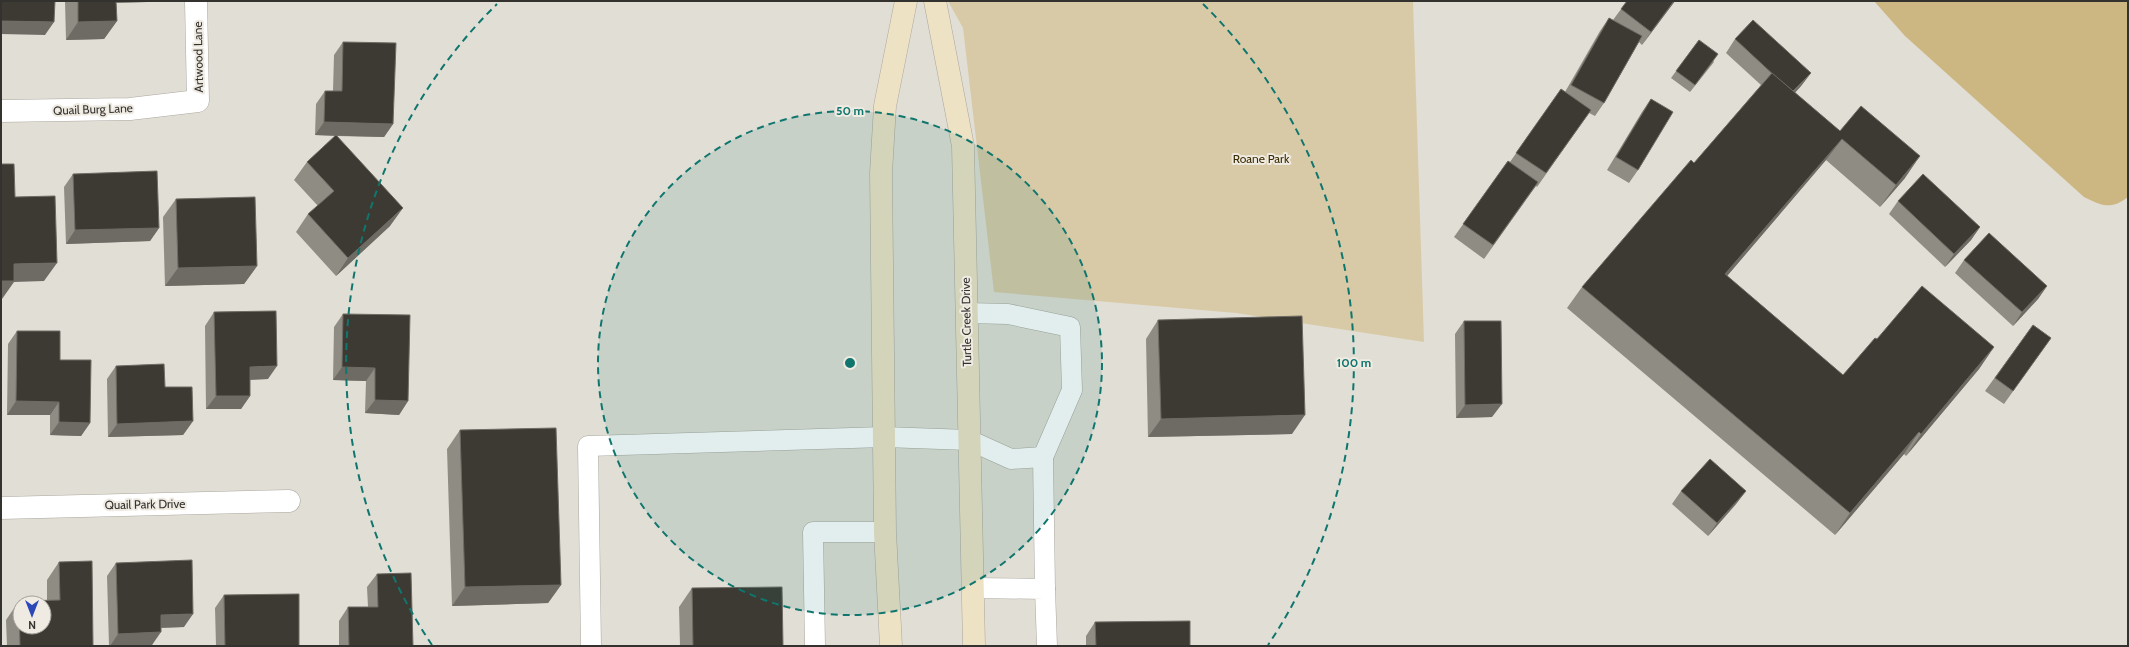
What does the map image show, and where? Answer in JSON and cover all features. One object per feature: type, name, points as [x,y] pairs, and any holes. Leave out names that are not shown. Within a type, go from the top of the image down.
[{"type":"street","name":"Artwood Lane","points":[[185,102],[198,101],[196,1]]},
{"type":"street","points":[[891,646],[885,532],[881,173],[885,106],[906,1]]},
{"type":"street","name":"Turtle Creek Drive","points":[[935,1],[963,146],[974,646]]},
{"type":"street","name":"Quail Burg Lane","points":[[1,111],[130,109],[185,102]]},
{"type":"street","name":"Quail Park Drive","points":[[1,508],[289,501]]},
{"type":"lane","points":[[966,313],[1008,314],[1070,327],[1072,390],[1043,457],[1047,646]]},
{"type":"lane","points":[[591,646],[588,446],[884,437],[969,440],[1011,459],[1043,457]]},
{"type":"lane","points":[[815,646],[813,532],[885,532]]},
{"type":"lane","points":[[973,588],[1045,589]]},
{"type":"green space","name":"Roane Park","points":[[948,1],[1413,1],[1424,342],[1236,313],[994,292],[963,28]]},
{"type":"shaded area","points":[[1874,1],[2128,1],[2128,197],[2116,204],[2106,205],[2096,203],[2084,197],[1905,36]]},
{"type":"building","points":[[1,1],[55,1],[54,22],[1,21]]},
{"type":"building","points":[[78,1],[116,1],[117,21],[78,22]]},
{"type":"building","points":[[1627,1],[1674,1],[1651,32],[1621,9]]},
{"type":"building","points":[[1609,18],[1642,36],[1604,103],[1571,85]]},
{"type":"building","points":[[1753,20],[1811,73],[1793,91],[1735,39]]},
{"type":"building","points":[[1699,40],[1718,54],[1695,85],[1676,71]]},
{"type":"building","points":[[343,42],[396,43],[393,124],[324,122],[325,91],[342,91]]},
{"type":"building","points":[[1772,73],[1840,131],[1861,106],[1920,156],[1896,185],[1842,139],[1725,274],[1843,375],[1875,338],[1877,339],[1922,286],[1994,347],[1921,434],[1919,432],[1850,513],[1582,287],[1691,160],[1694,163]]},
{"type":"building","points":[[1561,89],[1591,110],[1546,173],[1516,153]]},
{"type":"building","points":[[1651,99],[1673,112],[1638,170],[1616,157]]},
{"type":"building","points":[[336,135],[403,208],[348,258],[308,214],[334,191],[307,162]]},
{"type":"building","points":[[1508,161],[1538,182],[1493,245],[1463,224]]},
{"type":"building","points":[[1,164],[14,164],[15,197],[55,196],[57,263],[14,264],[14,281],[1,281]]},
{"type":"building","points":[[157,171],[159,228],[75,230],[73,174]]},
{"type":"building","points":[[1923,174],[1980,227],[1954,254],[1898,201]]},
{"type":"building","points":[[255,197],[257,266],[178,268],[176,199]]},
{"type":"building","points":[[1989,233],[2047,286],[2022,312],[1964,260]]},
{"type":"building","points":[[276,311],[277,366],[250,367],[250,396],[216,396],[214,312]]},
{"type":"building","points":[[343,314],[410,315],[408,401],[375,400],[375,368],[342,367]]},
{"type":"building","points":[[1302,316],[1305,415],[1161,419],[1158,320]]},
{"type":"building","points":[[1464,321],[1501,321],[1502,404],[1465,405]]},
{"type":"building","points":[[2033,325],[2051,338],[2013,391],[1995,378]]},
{"type":"building","points":[[17,331],[60,331],[60,360],[91,360],[90,423],[59,422],[59,402],[16,401]]},
{"type":"building","points":[[164,364],[165,387],[192,387],[193,421],[117,424],[116,366]]},
{"type":"building","points":[[556,428],[561,585],[465,587],[460,430]]},
{"type":"building","points":[[1710,459],[1746,491],[1717,523],[1681,491]]},
{"type":"building","points":[[192,560],[193,614],[161,615],[161,632],[118,634],[116,563]]},
{"type":"building","points":[[92,561],[93,646],[20,646],[20,635],[52,635],[52,600],[60,600],[59,562]]},
{"type":"building","points":[[411,573],[413,646],[349,646],[348,607],[378,607],[377,574]]},
{"type":"building","points":[[782,587],[783,646],[693,646],[692,588]]},
{"type":"building","points":[[299,594],[299,646],[225,646],[224,595]]},
{"type":"building","points":[[1190,621],[1190,646],[1096,646],[1095,622]]}]
